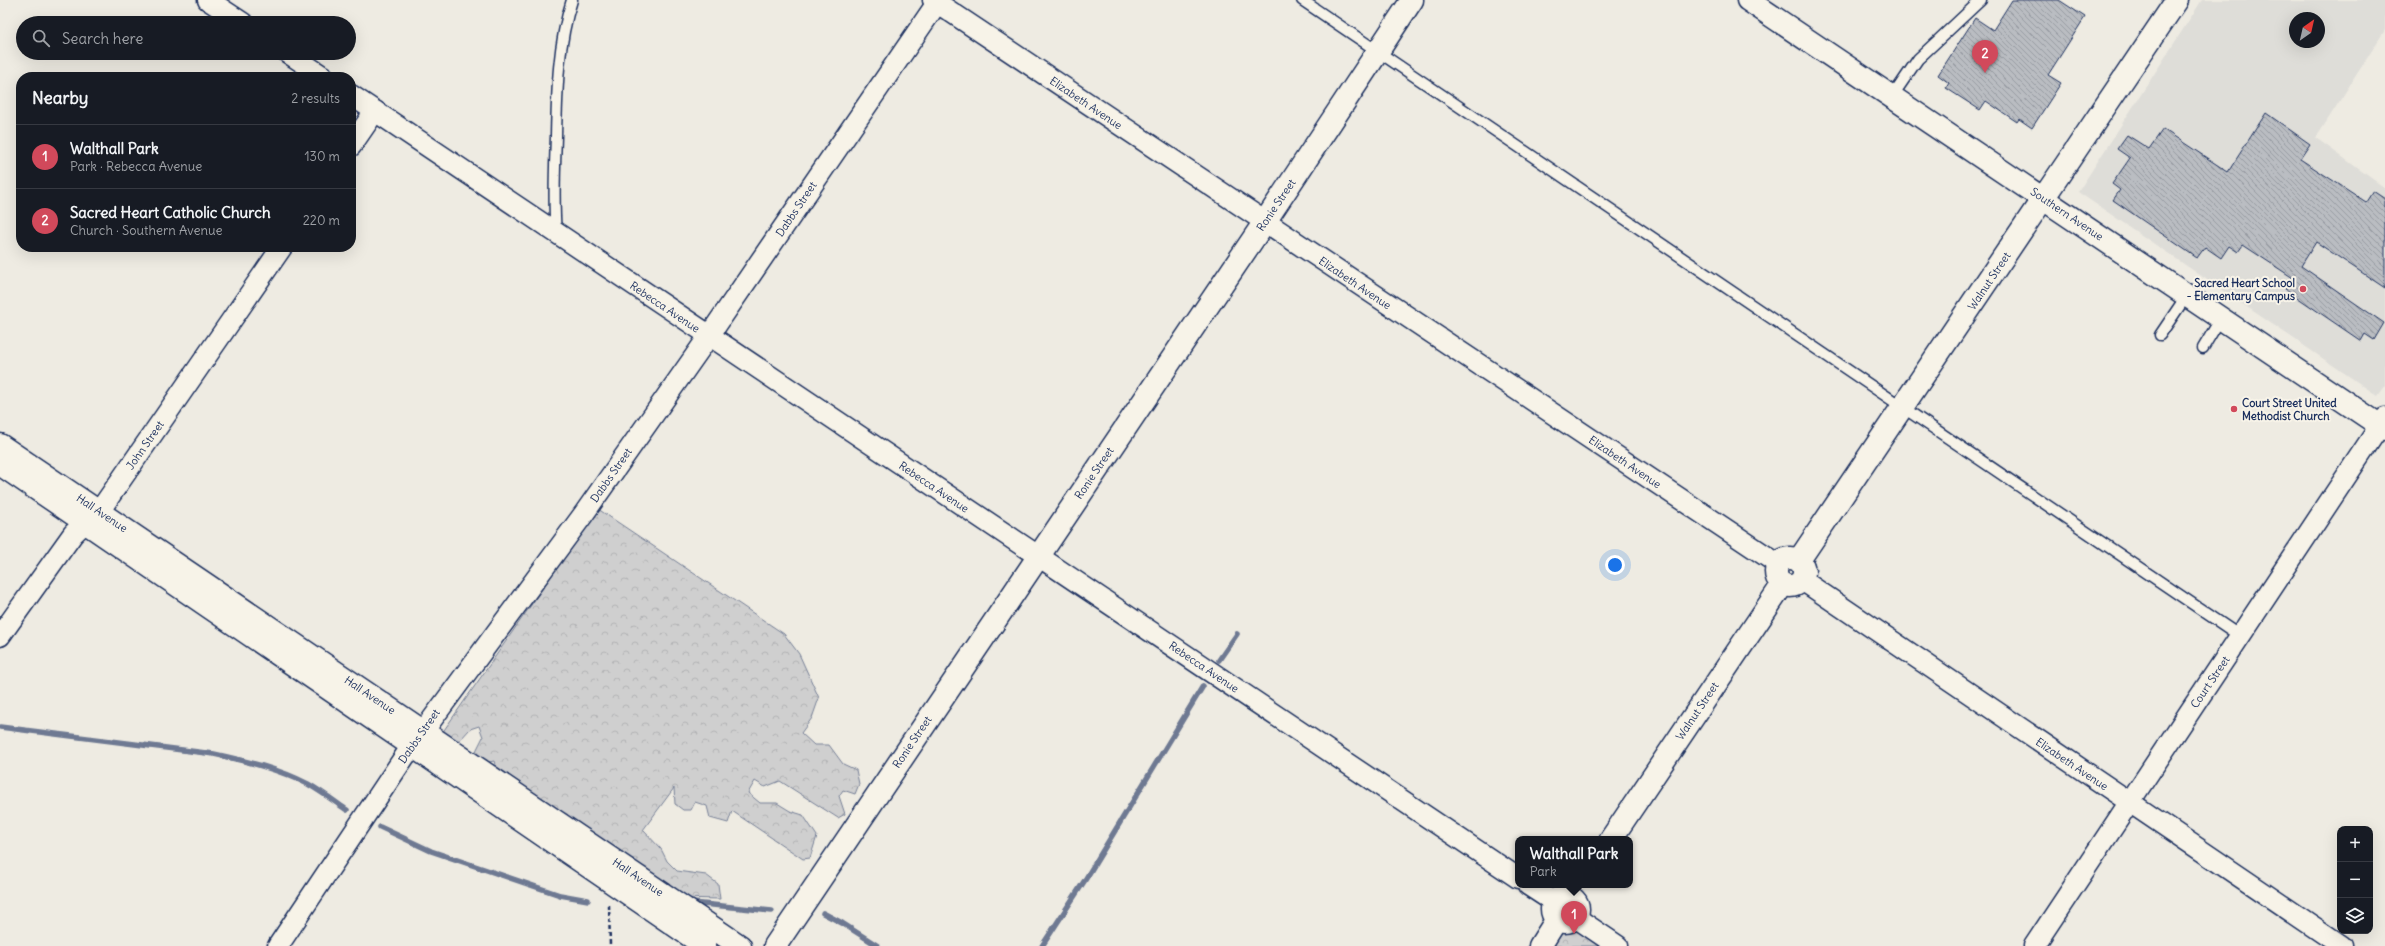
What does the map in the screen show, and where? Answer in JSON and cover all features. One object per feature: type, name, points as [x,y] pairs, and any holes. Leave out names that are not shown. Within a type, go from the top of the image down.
[{"type":"street","points":[[208,0],[232,16]]},
{"type":"street","name":"Ronie Street","points":[[775,946],[1264,222],[1412,0]]},
{"type":"street","name":"Southern Avenue","points":[[1748,0],[2187,296],[2383,424]]},
{"type":"street","name":"Walnut Street","points":[[1613,836],[2177,0]]},
{"type":"street","name":"Elizabeth Avenue","points":[[936,1],[1264,222],[1790,572],[2342,946]]},
{"type":"street","name":"Dabbs Street","points":[[278,946],[418,738],[583,515],[709,336],[936,1]]},
{"type":"street","points":[[298,60],[316,72]]},
{"type":"street","name":"Rebecca Avenue","points":[[356,98],[1515,876]]},
{"type":"street","points":[[356,139],[375,111]]},
{"type":"street","name":"John Street","points":[[0,636],[73,534],[105,503],[279,252]]},
{"type":"street","name":"Court Street","points":[[2034,946],[2383,424]]},
{"type":"street","name":"Hall Avenue","points":[[0,445],[91,516],[418,738],[740,946]]},
{"type":"street","name":"Hall Avenue","points":[[0,464],[91,516]]},
{"type":"street","name":"Hall Avenue","points":[[418,738],[618,887],[705,946]]},
{"type":"street","points":[[1534,888],[1568,904],[1618,946]]},
{"type":"street","points":[[1540,946],[1568,904]]},
{"type":"lane","points":[[556,233],[554,204],[557,85],[566,17],[572,0]]},
{"type":"lane","points":[[1302,0],[2240,636]]},
{"type":"lane","points":[[1892,97],[1918,60],[1981,0]]},
{"type":"lane","points":[[2160,335],[2187,296]]},
{"type":"lane","points":[[2203,348],[2221,318]]},
{"type":"path","points":[[610,946],[608,906],[618,887]]},
{"type":"shaded area","name":"Sacred Heart School - Elementary Campus","points":[[2202,0],[2385,0],[2385,30],[2316,138],[2385,188],[2385,386],[2378,396],[2078,192]]},
{"type":"green space","points":[[598,509],[784,634],[799,654],[819,698],[812,718],[801,733],[814,745],[829,745],[843,764],[856,770],[859,784],[855,794],[843,790],[839,796],[845,814],[838,818],[780,781],[765,787],[755,781],[748,793],[760,803],[777,803],[790,811],[803,815],[817,836],[810,858],[803,859],[732,811],[728,823],[710,818],[707,806],[695,802],[691,810],[683,810],[675,804],[674,788],[643,830],[661,849],[667,861],[677,871],[706,875],[718,884],[720,899],[675,898],[498,775],[494,761],[480,764],[473,757],[483,737],[479,726],[470,729],[460,740],[446,742],[442,733]]},
{"type":"green space","points":[[1557,919],[1569,921],[1618,946],[1540,946]]},
{"type":"building","points":[[2012,0],[2059,0],[2085,17],[2048,75],[2061,83],[2032,128],[2019,119],[2017,122],[1986,101],[1980,110],[1946,88],[1949,83],[1938,75],[1975,18],[1993,30]]},
{"type":"building","points":[[2266,113],[2310,144],[2300,159],[2366,202],[2373,191],[2385,199],[2385,288],[2316,242],[2301,266],[2384,323],[2374,340],[2365,334],[2361,341],[2285,289],[2293,278],[2243,245],[2238,252],[2229,246],[2221,258],[2205,247],[2197,258],[2113,200],[2120,190],[2112,184],[2130,158],[2117,149],[2127,135],[2149,149],[2163,129],[2228,172]]},
{"type":"waterway","points":[[1219,660],[1237,634]]},
{"type":"waterway","points":[[1042,946],[1085,880],[1203,686]]},
{"type":"waterway","points":[[0,727],[214,754],[262,766],[297,779],[318,790],[347,810]]},
{"type":"waterway","points":[[380,827],[431,851],[560,895],[588,900]]},
{"type":"waterway","points":[[693,903],[772,911]]},
{"type":"waterway","points":[[823,913],[842,923],[878,946]]},
{"type":"place","name":"Sacred Heart Catholic Church","points":[[1985,73]]},
{"type":"place","name":"Sacred Heart School - Elementary Campus","points":[[2303,289]]},
{"type":"place","name":"Court Street United Methodist Church","points":[[2234,409]]},
{"type":"place","name":"Walthall Park","points":[[1574,934]]}]
